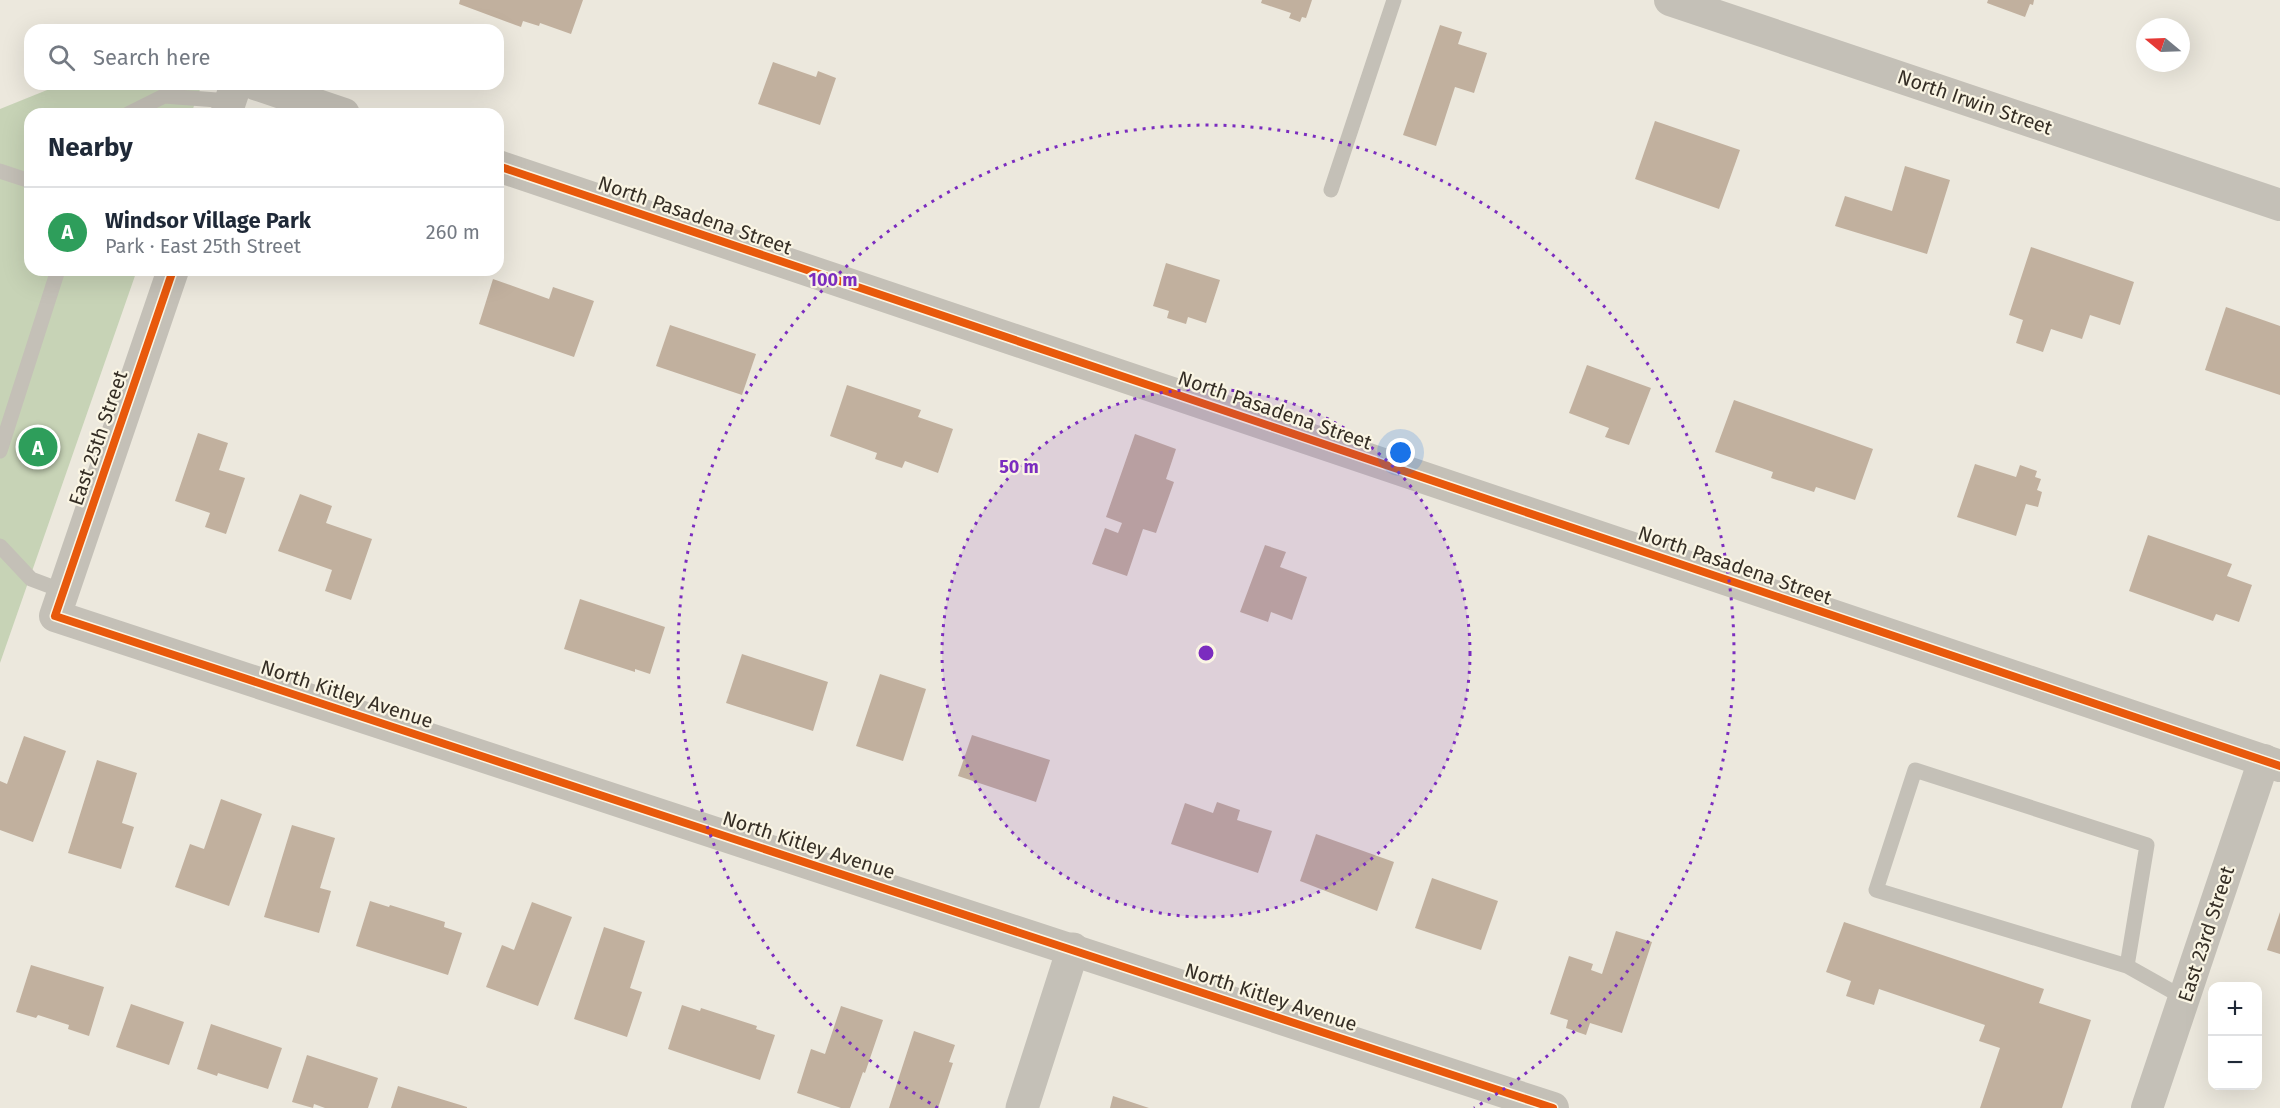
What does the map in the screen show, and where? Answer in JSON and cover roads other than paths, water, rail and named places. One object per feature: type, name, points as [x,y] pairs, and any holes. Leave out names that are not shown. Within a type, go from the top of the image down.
[{"type":"street","name":"North Irwin Street","points":[[1670,0],[2280,205]]},
{"type":"street","points":[[237,96],[308,108]]},
{"type":"street","name":"North Pasadena Street","points":[[504,168],[2272,763]]},
{"type":"street","name":"East 25th Street","points":[[59,603],[170,276]]},
{"type":"street","name":"North Kitley Avenue","points":[[59,603],[1074,949],[1553,1108]]},
{"type":"street","name":"East 23rd Street","points":[[2147,1108],[2184,998],[2272,763]]},
{"type":"street","points":[[1022,1108],[1074,949]]},
{"type":"lane","points":[[1331,190],[1394,0]]},
{"type":"lane","points":[[140,108],[164,96],[237,96]]},
{"type":"lane","points":[[0,171],[24,179]]},
{"type":"lane","points":[[0,451],[56,276]]},
{"type":"lane","points":[[0,546],[31,579],[59,603]]},
{"type":"lane","points":[[2127,966],[2147,845],[1915,770],[1876,890],[2127,966],[2184,998]]},
{"type":"place","name":"Windsor Village Park","points":[[38,447]]}]
